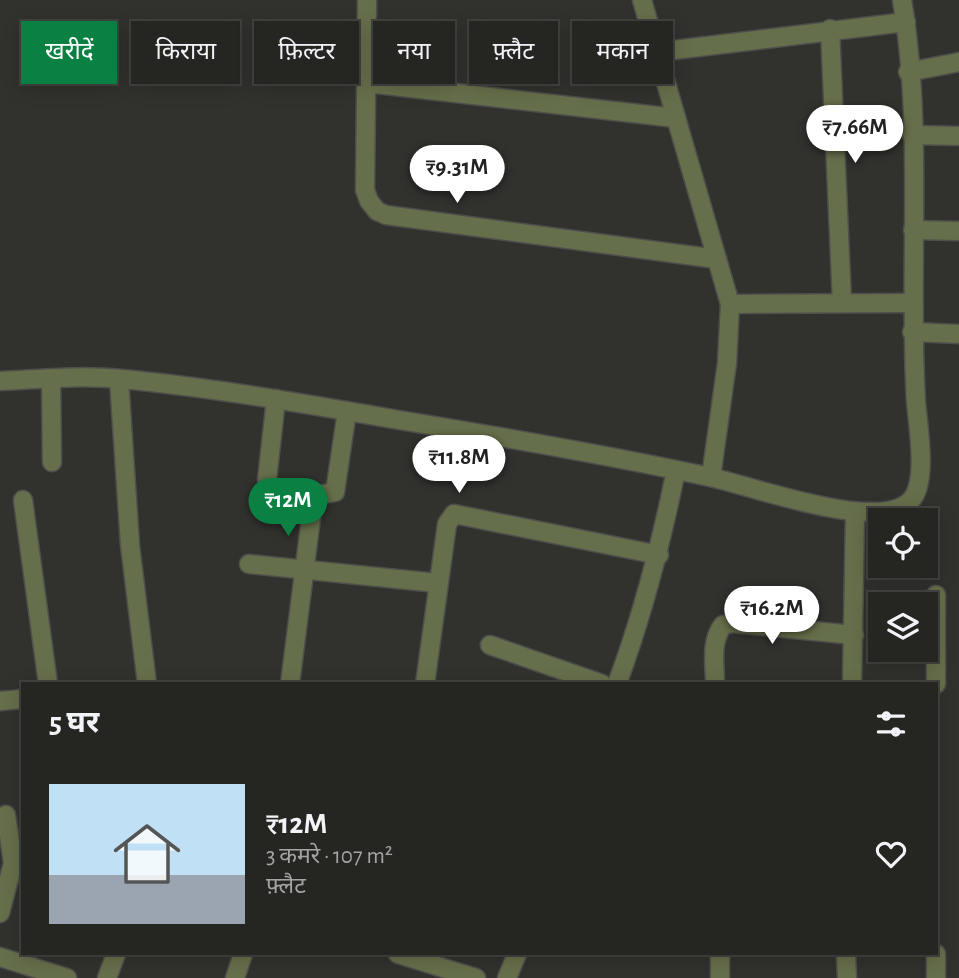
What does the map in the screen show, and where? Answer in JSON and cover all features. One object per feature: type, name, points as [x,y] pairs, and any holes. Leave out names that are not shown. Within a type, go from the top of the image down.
[{"type":"street","points":[[367,0],[365,190],[377,211],[386,215],[717,259]]},
{"type":"street","points":[[642,0],[648,21]]},
{"type":"street","points":[[0,381],[119,379],[276,399],[676,470],[855,513],[891,512],[910,502],[919,487],[920,461],[911,303],[912,135],[906,22],[902,0]]},
{"type":"street","points":[[673,50],[906,22]]},
{"type":"street","points":[[830,29],[842,303]]},
{"type":"street","points":[[908,72],[959,62]]},
{"type":"street","points":[[367,83],[676,118]]},
{"type":"street","points":[[666,84],[730,303],[727,363],[711,477]]},
{"type":"street","points":[[912,135],[959,136]]},
{"type":"street","points":[[913,230],[959,231]]},
{"type":"street","points":[[730,303],[911,303]]},
{"type":"street","points":[[912,332],[959,334]]},
{"type":"street","points":[[51,379],[52,462]]},
{"type":"street","points":[[119,379],[130,545],[147,682]]},
{"type":"street","points":[[267,481],[276,399]]},
{"type":"street","points":[[290,682],[313,502],[318,495],[333,494],[337,488],[348,411]]},
{"type":"street","points":[[618,682],[641,619],[659,555],[676,470]]},
{"type":"street","points":[[23,500],[48,682]]},
{"type":"street","points":[[852,682],[855,513]]},
{"type":"street","points":[[425,682],[447,524],[454,514],[659,555]]},
{"type":"street","points":[[249,564],[437,583]]},
{"type":"street","points":[[715,682],[716,634],[723,625],[732,623],[854,635]]},
{"type":"street","points":[[490,645],[596,682]]},
{"type":"street","points":[[936,662],[936,682]]},
{"type":"street","points":[[0,701],[21,699]]},
{"type":"street","points":[[0,913],[13,863],[10,814]]},
{"type":"street","points":[[107,978],[116,955]]},
{"type":"street","points":[[235,978],[243,955]]},
{"type":"street","points":[[401,955],[476,978]]},
{"type":"street","points":[[507,978],[517,955]]},
{"type":"street","points":[[720,955],[720,978]]},
{"type":"street","points":[[846,955],[847,978]]},
{"type":"street","points":[[936,955],[936,978]]},
{"type":"street","points":[[0,957],[67,978]]}]
